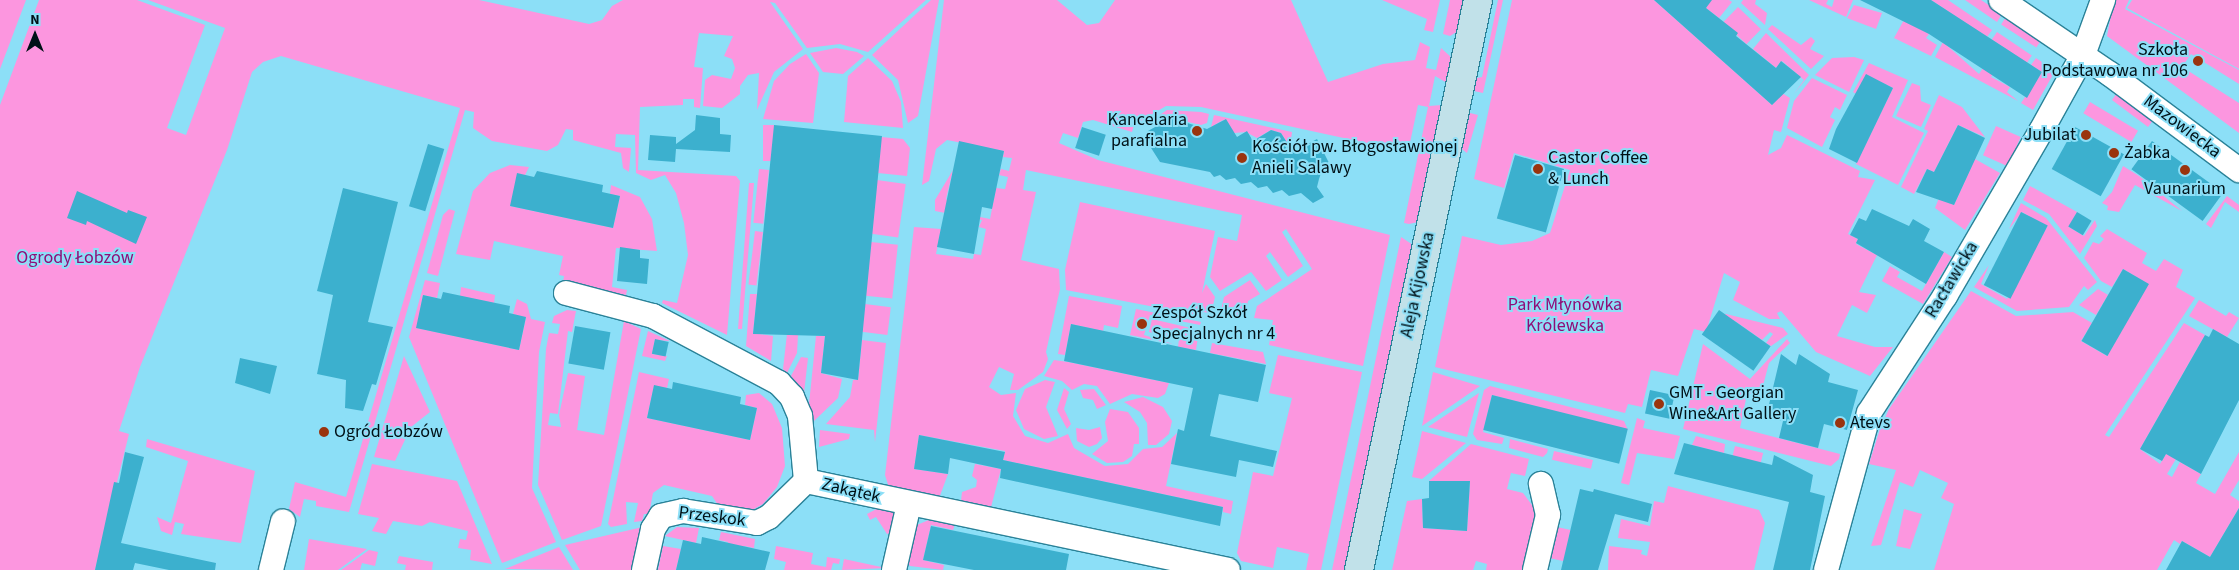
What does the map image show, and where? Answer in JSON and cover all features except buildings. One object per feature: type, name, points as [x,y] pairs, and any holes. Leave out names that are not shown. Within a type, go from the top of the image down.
[{"type":"street","name":"Aleja Kijowska","points":[[1359,570],[1478,0]]},
{"type":"street","name":"Mazowiecka","points":[[2001,0],[2083,55],[2239,170]]},
{"type":"street","name":"Racławicka","points":[[1826,570],[1869,412],[1952,283],[2083,55],[2103,0]]},
{"type":"street","name":"Zakątek","points":[[566,293],[653,316],[779,383],[792,398],[800,416],[806,481],[1228,570]]},
{"type":"street","name":"Przeskok","points":[[644,570],[654,525],[661,516],[676,511],[744,522],[762,522],[806,481]]},
{"type":"street","points":[[1535,570],[1548,516],[1541,484]]},
{"type":"street","points":[[894,570],[909,504]]},
{"type":"street","points":[[271,570],[282,520]]},
{"type":"green space","points":[[0,0],[26,0],[0,69]]},
{"type":"green space","name":"Ogrody Łobzów","points":[[39,0],[137,0],[205,25],[167,128],[186,135],[225,28],[148,0],[479,0],[589,24],[602,20],[612,6],[623,0],[926,0],[868,52],[840,44],[807,48],[775,3],[770,2],[803,49],[774,72],[757,110],[759,73],[748,75],[740,86],[740,94],[722,108],[703,106],[705,80],[712,75],[731,79],[735,68],[732,59],[724,56],[733,36],[699,33],[694,67],[703,68],[700,108],[694,107],[694,99],[683,99],[683,105],[640,107],[638,170],[736,176],[740,181],[727,335],[662,303],[663,300],[677,303],[688,255],[684,223],[676,193],[665,175],[651,180],[636,173],[635,135],[616,134],[615,147],[631,148],[629,172],[623,168],[621,153],[573,140],[573,130],[566,129],[558,145],[547,151],[492,141],[473,128],[474,112],[465,110],[349,512],[316,506],[316,501],[304,499],[300,517],[289,509],[295,482],[346,497],[460,108],[281,56],[263,62],[252,72],[227,150],[140,367],[119,431],[129,434],[95,570],[0,570],[0,105]]},
{"type":"green space","points":[[931,0],[939,0],[918,116],[908,123],[898,80],[872,55]]},
{"type":"green space","points":[[944,0],[1057,0],[1087,25],[1099,23],[1115,0],[1291,0],[1328,82],[1383,64],[1415,60],[1420,42],[1430,47],[1426,68],[1436,70],[1441,48],[1452,58],[1447,83],[1435,76],[1429,106],[1442,105],[1418,222],[1409,224],[1404,223],[1428,107],[1418,105],[1408,152],[1201,107],[1166,106],[1134,125],[1132,132],[1093,120],[1083,122],[1078,138],[1063,133],[1059,143],[1098,160],[1390,235],[1363,366],[1269,345],[1273,320],[1254,318],[1257,306],[1312,269],[1286,229],[1282,232],[1303,266],[1288,277],[1270,252],[1266,256],[1282,280],[1266,291],[1251,272],[1220,291],[1210,277],[1218,237],[1237,241],[1242,215],[1026,170],[1023,190],[1036,192],[1021,260],[1059,269],[1060,289],[1046,352],[1048,359],[1043,372],[1018,390],[1010,390],[1014,374],[999,367],[989,387],[1001,395],[1016,393],[1013,416],[1025,436],[1048,443],[1068,434],[1074,448],[1105,466],[1128,464],[1143,449],[1162,447],[1177,433],[1166,486],[1233,501],[1231,514],[1223,512],[1223,507],[1003,460],[1005,451],[919,435],[914,469],[948,474],[938,501],[890,491],[885,475],[914,227],[941,229],[936,254],[973,259],[974,254],[981,255],[986,229],[979,227],[982,220],[935,211],[935,200],[953,170],[946,199],[970,215],[990,219],[996,188],[1005,189],[1008,177],[999,175],[1001,169],[1009,171],[1012,158],[1003,157],[1004,151],[947,140],[936,149],[929,181],[922,185]]},
{"type":"green space","points":[[1382,0],[1440,0],[1433,32],[1424,30],[1427,19]]},
{"type":"green space","points":[[1450,0],[1464,0],[1458,31],[1450,36],[1443,34]]},
{"type":"green space","points":[[1498,0],[1503,0],[1483,93],[1474,91],[1477,78],[1482,77]]},
{"type":"green space","name":"Park Młynówka Królewska","points":[[1512,0],[1654,0],[1772,105],[1782,93],[1790,98],[1781,132],[1774,130],[1768,155],[1781,148],[1787,135],[1860,171],[1858,177],[1875,180],[1848,234],[1858,239],[1856,244],[1877,255],[1859,292],[1876,295],[1867,313],[1852,305],[1837,336],[1875,347],[1893,347],[1870,376],[1816,352],[1781,311],[1777,313],[1780,319],[1769,319],[1733,300],[1740,282],[1724,273],[1706,332],[1694,329],[1678,376],[1651,370],[1642,407],[1628,404],[1625,413],[1435,367],[1462,236],[1501,245],[1532,241],[1550,233],[1570,170],[1514,153],[1504,188],[1474,179]]},
{"type":"green space","points":[[1708,0],[1729,0],[1732,2],[1719,18],[1706,8]]},
{"type":"green space","points":[[1743,0],[1756,0],[1755,4],[1767,13],[1765,25],[1741,3]]},
{"type":"green space","points":[[1809,0],[1828,0],[1826,4],[1832,7],[1834,0],[1853,0],[1846,17]]},
{"type":"green space","points":[[1931,0],[1948,0],[1992,30],[1987,37]]},
{"type":"green space","points":[[1965,0],[1981,0],[2002,14],[1997,22]]},
{"type":"green space","points":[[2114,0],[2129,0],[2125,9],[2239,70],[2239,84],[2191,54],[2182,67],[2239,103],[2239,133],[2107,36]]},
{"type":"green space","points":[[2132,0],[2239,0],[2239,69],[2127,8]]},
{"type":"green space","points":[[1854,5],[1882,13],[1876,29],[1847,18]]},
{"type":"green space","points":[[1738,7],[1761,29],[1746,44],[1723,22]]},
{"type":"green space","points":[[2006,17],[2041,40],[2036,47],[2001,25]]},
{"type":"green space","points":[[1905,18],[1929,34],[1926,38],[1937,45],[1931,56],[1894,38]]},
{"type":"green space","points":[[1772,25],[1801,45],[1811,37],[1815,41],[1810,49],[1824,56],[1811,69],[1768,29]]},
{"type":"green space","points":[[1997,32],[2032,55],[2027,63],[1992,39]]},
{"type":"green space","points":[[1766,33],[1809,75],[1794,94],[1804,80],[1782,61],[1776,68],[1753,49]]},
{"type":"green space","points":[[1943,42],[1979,74],[1983,68],[1993,74],[1991,77],[2010,87],[2007,92],[2018,101],[1935,57]]},
{"type":"green space","points":[[836,48],[857,52],[864,56],[843,74],[823,72],[810,53]]},
{"type":"green space","points":[[806,54],[819,73],[813,123],[763,119],[774,81],[790,64]]},
{"type":"green space","points":[[1854,57],[1864,60],[1849,92],[1815,75],[1832,58]]},
{"type":"green space","points":[[868,58],[892,81],[901,102],[903,128],[844,122],[848,76]]},
{"type":"green space","points":[[2036,58],[2055,71],[2033,110],[2021,103],[2042,72],[2031,65]]},
{"type":"green space","points":[[1869,63],[1908,80],[1892,117],[1924,133],[1898,185],[1856,164],[1893,88],[1866,75],[1856,94],[1853,92]]},
{"type":"green space","points":[[1812,78],[1847,95],[1840,110],[1835,107],[1830,117],[1835,120],[1822,147],[1787,128],[1794,101]]},
{"type":"green space","points":[[1912,83],[1920,86],[1921,101],[1931,105],[1921,127],[1896,116]]},
{"type":"green space","points":[[2117,93],[2154,119],[2148,127],[2112,100]]},
{"type":"green space","points":[[1939,95],[1962,107],[1985,137],[1958,125],[1934,172],[1927,169],[1914,194],[1901,187],[1928,131],[1924,129]]},
{"type":"green space","points":[[2090,102],[2138,131],[2131,142],[2083,113]]},
{"type":"green space","points":[[1167,110],[1209,114],[1207,123],[1201,125],[1171,118],[1163,123],[1152,120]]},
{"type":"green space","points":[[1470,113],[1478,115],[1467,153],[1462,149]]},
{"type":"green space","points":[[1214,115],[1292,132],[1290,147],[1281,133],[1271,130],[1257,138],[1246,132],[1234,133],[1223,120],[1211,127]]},
{"type":"green space","points":[[763,125],[774,125],[774,161],[763,161]]},
{"type":"green space","points":[[1996,126],[2021,137],[2008,166],[1983,155]]},
{"type":"green space","points":[[881,137],[903,139],[910,148],[907,176],[878,173]]},
{"type":"green space","points":[[1975,159],[2000,173],[1965,230],[1935,208],[1939,198],[1954,205]]},
{"type":"green space","points":[[510,165],[529,167],[510,206],[613,228],[620,196],[610,194],[611,185],[640,197],[652,219],[657,251],[616,248],[612,287],[627,290],[626,295],[563,282],[564,276],[559,275],[563,256],[494,241],[490,260],[456,254],[473,191],[490,173]]},
{"type":"green space","points":[[2123,166],[2139,176],[2182,211],[2135,185],[2119,212],[2107,210],[2108,206],[2102,203],[2112,192]]},
{"type":"green space","points":[[759,169],[769,170],[763,224],[753,223]]},
{"type":"green space","points":[[877,180],[906,184],[898,238],[869,233]]},
{"type":"green space","points":[[749,183],[754,183],[742,329],[738,329]]},
{"type":"green space","points":[[2030,186],[2077,212],[2069,227],[2084,236],[2095,220],[2097,226],[2080,254],[2049,214],[2023,200]]},
{"type":"green space","points":[[2227,196],[2239,205],[2239,212],[2225,202],[2211,228],[2206,224]]},
{"type":"green space","points":[[1080,202],[1215,231],[1202,293],[1206,284],[1215,297],[1211,313],[1203,312],[1202,316],[1066,290],[1065,270]]},
{"type":"green space","points":[[2021,203],[2046,218],[2097,282],[2088,290],[2084,286],[2069,307],[2017,311],[1974,287],[1989,265],[1981,284],[2007,299],[2047,227],[2022,212],[2009,229]]},
{"type":"green space","points":[[449,209],[455,211],[438,276],[427,273],[443,215]]},
{"type":"green space","points":[[2107,229],[2147,253],[2142,263],[2156,271],[2164,259],[2183,270],[2176,287],[2195,298],[2105,435],[2109,437],[2184,323],[2205,335],[2140,449],[2160,464],[2166,454],[2185,444],[2167,474],[2172,477],[2180,462],[2201,474],[2196,483],[2215,494],[2239,452],[2239,480],[2230,495],[2239,501],[2239,508],[2210,557],[2182,541],[2180,544],[2174,540],[2157,570],[1934,570],[1954,504],[1941,498],[1948,483],[1920,470],[1913,487],[1900,482],[1881,545],[1871,546],[1896,470],[1869,464],[1880,429],[1889,409],[1971,291],[2016,316],[2073,312],[2092,323],[2081,341],[2107,356],[2148,284],[2123,269],[2112,287],[2101,281],[2084,258],[2093,242],[2099,244],[2104,239],[2100,236]]},
{"type":"green space","points":[[755,231],[763,232],[756,286],[748,285]]},
{"type":"green space","points":[[1401,237],[1413,245],[1345,570],[1332,570]]},
{"type":"green space","points":[[871,242],[898,245],[892,299],[865,296]]},
{"type":"green space","points":[[1944,252],[1952,257],[1923,304],[1882,281],[1890,266],[1900,272],[1897,277],[1922,291]]},
{"type":"green space","points":[[425,280],[440,283],[437,298],[423,295],[417,328],[519,350],[526,318],[513,314],[517,299],[527,304],[531,319],[545,322],[539,352],[532,488],[556,542],[502,563],[409,337]]},
{"type":"green space","points":[[1250,280],[1260,294],[1248,301],[1245,317],[1220,314],[1224,297]]},
{"type":"green space","points":[[461,287],[495,295],[494,303],[460,296]]},
{"type":"green space","points":[[2098,289],[2108,295],[2096,315],[2079,305]]},
{"type":"green space","points":[[750,294],[757,294],[753,333],[773,336],[771,361],[746,346]]},
{"type":"green space","points":[[1069,296],[1122,306],[1118,328],[1104,325],[1103,331],[1071,324],[1065,355],[1058,354]]},
{"type":"green space","points":[[2199,300],[2226,316],[2229,312],[2239,318],[2227,337],[2189,316]]},
{"type":"green space","points":[[865,304],[891,307],[887,335],[862,332]]},
{"type":"green space","points":[[1136,309],[1201,322],[1200,325],[1150,315],[1144,335],[1173,344],[1130,335]]},
{"type":"green space","points":[[567,310],[576,311],[572,332],[568,331],[558,414],[550,413],[548,425],[561,427],[559,415],[568,373],[585,376],[577,430],[604,435],[624,321],[641,329],[601,526],[562,540],[538,485],[546,349],[549,333],[558,334],[560,324],[552,323],[554,316]]},
{"type":"green space","points":[[1726,314],[1783,328],[1788,334],[1771,346],[1766,343],[1773,334],[1770,332],[1762,340],[1735,321],[1717,318]]},
{"type":"green space","points":[[1152,319],[1199,330],[1196,350],[1178,347],[1179,339],[1149,332]]},
{"type":"green space","points":[[648,331],[670,341],[655,340],[652,354],[667,356],[665,361],[642,356]]},
{"type":"green space","points":[[787,334],[798,335],[797,353],[787,373],[783,369]]},
{"type":"green space","points":[[816,336],[825,336],[821,373],[842,379],[838,398],[814,421],[809,404]]},
{"type":"green space","points":[[1787,339],[1790,343],[1769,363],[1761,393],[1747,394],[1740,428],[1840,454],[1839,459],[1831,466],[1683,429],[1703,344],[1750,379]]},
{"type":"green space","points":[[862,340],[886,343],[875,442],[874,430],[826,424],[850,397],[853,380],[858,380]]},
{"type":"green space","points":[[1212,343],[1263,352],[1266,364],[1210,353]]},
{"type":"green space","points":[[1278,355],[1362,372],[1321,570],[1306,570],[1309,554],[1277,547],[1273,568],[1241,561],[1237,553],[1253,472],[1273,476],[1292,398],[1269,393]]},
{"type":"green space","points":[[404,356],[430,412],[411,427],[395,461],[374,457]]},
{"type":"green space","points":[[801,357],[808,358],[804,393],[791,376]]},
{"type":"green space","points":[[1054,360],[1169,383],[1165,394],[1158,398],[1132,394],[1110,404],[1097,386],[1084,384],[1072,390],[1062,381],[1044,376]]},
{"type":"green space","points":[[639,372],[669,379],[667,388],[654,386],[647,418],[750,440],[757,408],[745,405],[746,395],[759,393],[772,404],[782,428],[785,466],[777,487],[763,504],[752,510],[718,505],[712,496],[664,485],[653,493],[649,514],[644,514],[642,521],[634,522],[638,503],[626,502],[627,524],[611,527],[608,524]]},
{"type":"green space","points":[[1433,372],[1480,386],[1422,426]]},
{"type":"green space","points":[[1045,380],[1055,382],[1046,407],[1058,436],[1044,439],[1024,429],[1016,410],[1025,389]]},
{"type":"green space","points":[[1490,386],[1624,421],[1628,430],[1492,395],[1483,432],[1504,438],[1502,444],[1477,440],[1473,434],[1484,390]]},
{"type":"green space","points":[[1064,388],[1069,392],[1064,409],[1071,424],[1067,429],[1057,410]]},
{"type":"green space","points":[[1094,389],[1106,405],[1097,409],[1093,400],[1083,398],[1080,390]]},
{"type":"green space","points":[[1479,393],[1467,437],[1428,427]]},
{"type":"green space","points":[[1143,397],[1163,407],[1172,421],[1169,434],[1156,445],[1148,445],[1147,423],[1140,412],[1124,402]]},
{"type":"green space","points":[[1110,409],[1128,412],[1139,428],[1139,444],[1134,444],[1132,456],[1123,462],[1107,463],[1092,454],[1108,441],[1105,422]]},
{"type":"green space","points":[[1637,418],[1645,421],[1643,428],[1680,436],[1674,459],[1637,453],[1629,485],[1621,483]]},
{"type":"green space","points":[[1100,427],[1102,438],[1097,444],[1089,447],[1077,441],[1076,428],[1089,430]]},
{"type":"green space","points":[[820,430],[850,434],[849,439],[819,447]]},
{"type":"green space","points":[[1422,431],[1466,443],[1422,479],[1412,477]]},
{"type":"green space","points":[[1696,436],[1725,444],[1724,453],[1692,445]]},
{"type":"green space","points":[[147,439],[255,471],[241,543],[181,534],[184,524],[175,522],[172,535],[161,531],[157,517],[171,523],[188,461],[146,447]]},
{"type":"green space","points":[[1510,439],[1548,449],[1547,453],[1543,457],[1509,448]]},
{"type":"green space","points":[[1471,444],[1529,459],[1525,476],[1511,473],[1507,489],[1523,493],[1543,520],[1530,570],[1486,570],[1487,564],[1476,561],[1473,570],[1392,570],[1407,501],[1422,499],[1423,528],[1467,531],[1470,481],[1429,481]]},
{"type":"green space","points":[[1735,446],[1763,453],[1761,463],[1733,456]]},
{"type":"green space","points":[[1554,451],[1593,460],[1591,469],[1552,460]]},
{"type":"green space","points":[[372,464],[457,481],[492,564],[470,560],[471,550],[458,548],[460,539],[466,540],[468,531],[430,522],[422,526],[393,521],[386,534],[372,531],[379,518],[358,514]]},
{"type":"green space","points":[[975,464],[1001,469],[990,511],[960,510],[962,492],[976,487],[977,480],[972,476]]},
{"type":"green space","points":[[1668,486],[1759,510],[1765,523],[1754,570],[1608,570],[1609,546],[1642,550],[1641,554],[1647,556],[1650,542],[1618,538],[1621,519],[1650,526],[1654,501],[1664,503]]},
{"type":"green space","points":[[884,505],[896,512],[898,531],[887,534],[876,517],[870,520],[867,514]]},
{"type":"green space","points":[[1904,509],[1922,514],[1910,549],[1896,546]]},
{"type":"green space","points":[[931,519],[955,524],[953,530],[931,525],[923,560],[944,565],[943,570],[910,566],[906,560],[917,525]]},
{"type":"green space","points":[[647,526],[638,570],[580,570],[565,545]]},
{"type":"green space","points":[[677,527],[699,528],[696,543],[665,536]]},
{"type":"green space","points":[[1557,527],[1571,530],[1564,561],[1550,558]]},
{"type":"green space","points":[[721,532],[755,539],[754,548],[744,546],[743,553],[727,550],[728,542],[719,540]]},
{"type":"green space","points":[[309,539],[367,549],[338,570],[304,570]]},
{"type":"green space","points":[[663,546],[681,549],[676,570],[658,570]]},
{"type":"green space","points":[[776,546],[813,553],[811,564],[826,567],[827,557],[840,559],[839,564],[833,563],[831,570],[784,570],[786,562],[774,559]]},
{"type":"green space","points":[[559,547],[573,570],[505,569]]},
{"type":"green space","points":[[369,550],[378,552],[375,566],[362,563],[360,570],[341,570]]},
{"type":"green space","points":[[399,556],[433,562],[432,570],[405,570],[406,565],[397,563]]},
{"type":"green space","points":[[844,559],[886,568],[842,570]]},
{"type":"place","name":"Szkoła Podstawowa nr 106","points":[[2198,61]]},
{"type":"place","name":"Kancelaria parafialna","points":[[1197,131]]},
{"type":"place","name":"Jubilat","points":[[2086,135]]},
{"type":"place","name":"Żabka","points":[[2114,153]]},
{"type":"place","name":"Kościół pw. Błogosławionej Anieli Salawy","points":[[1242,158]]},
{"type":"place","name":"Castor Coffee & Lunch","points":[[1538,169]]},
{"type":"place","name":"Vaunarium","points":[[2185,170]]},
{"type":"place","name":"Zespół Szkół Specjalnych nr 4","points":[[1142,324]]},
{"type":"place","name":"GMT - Georgian Wine&Art Gallery","points":[[1659,404]]},
{"type":"place","name":"Atevs","points":[[1840,423]]},
{"type":"place","name":"Ogród Łobzów","points":[[324,432]]}]
